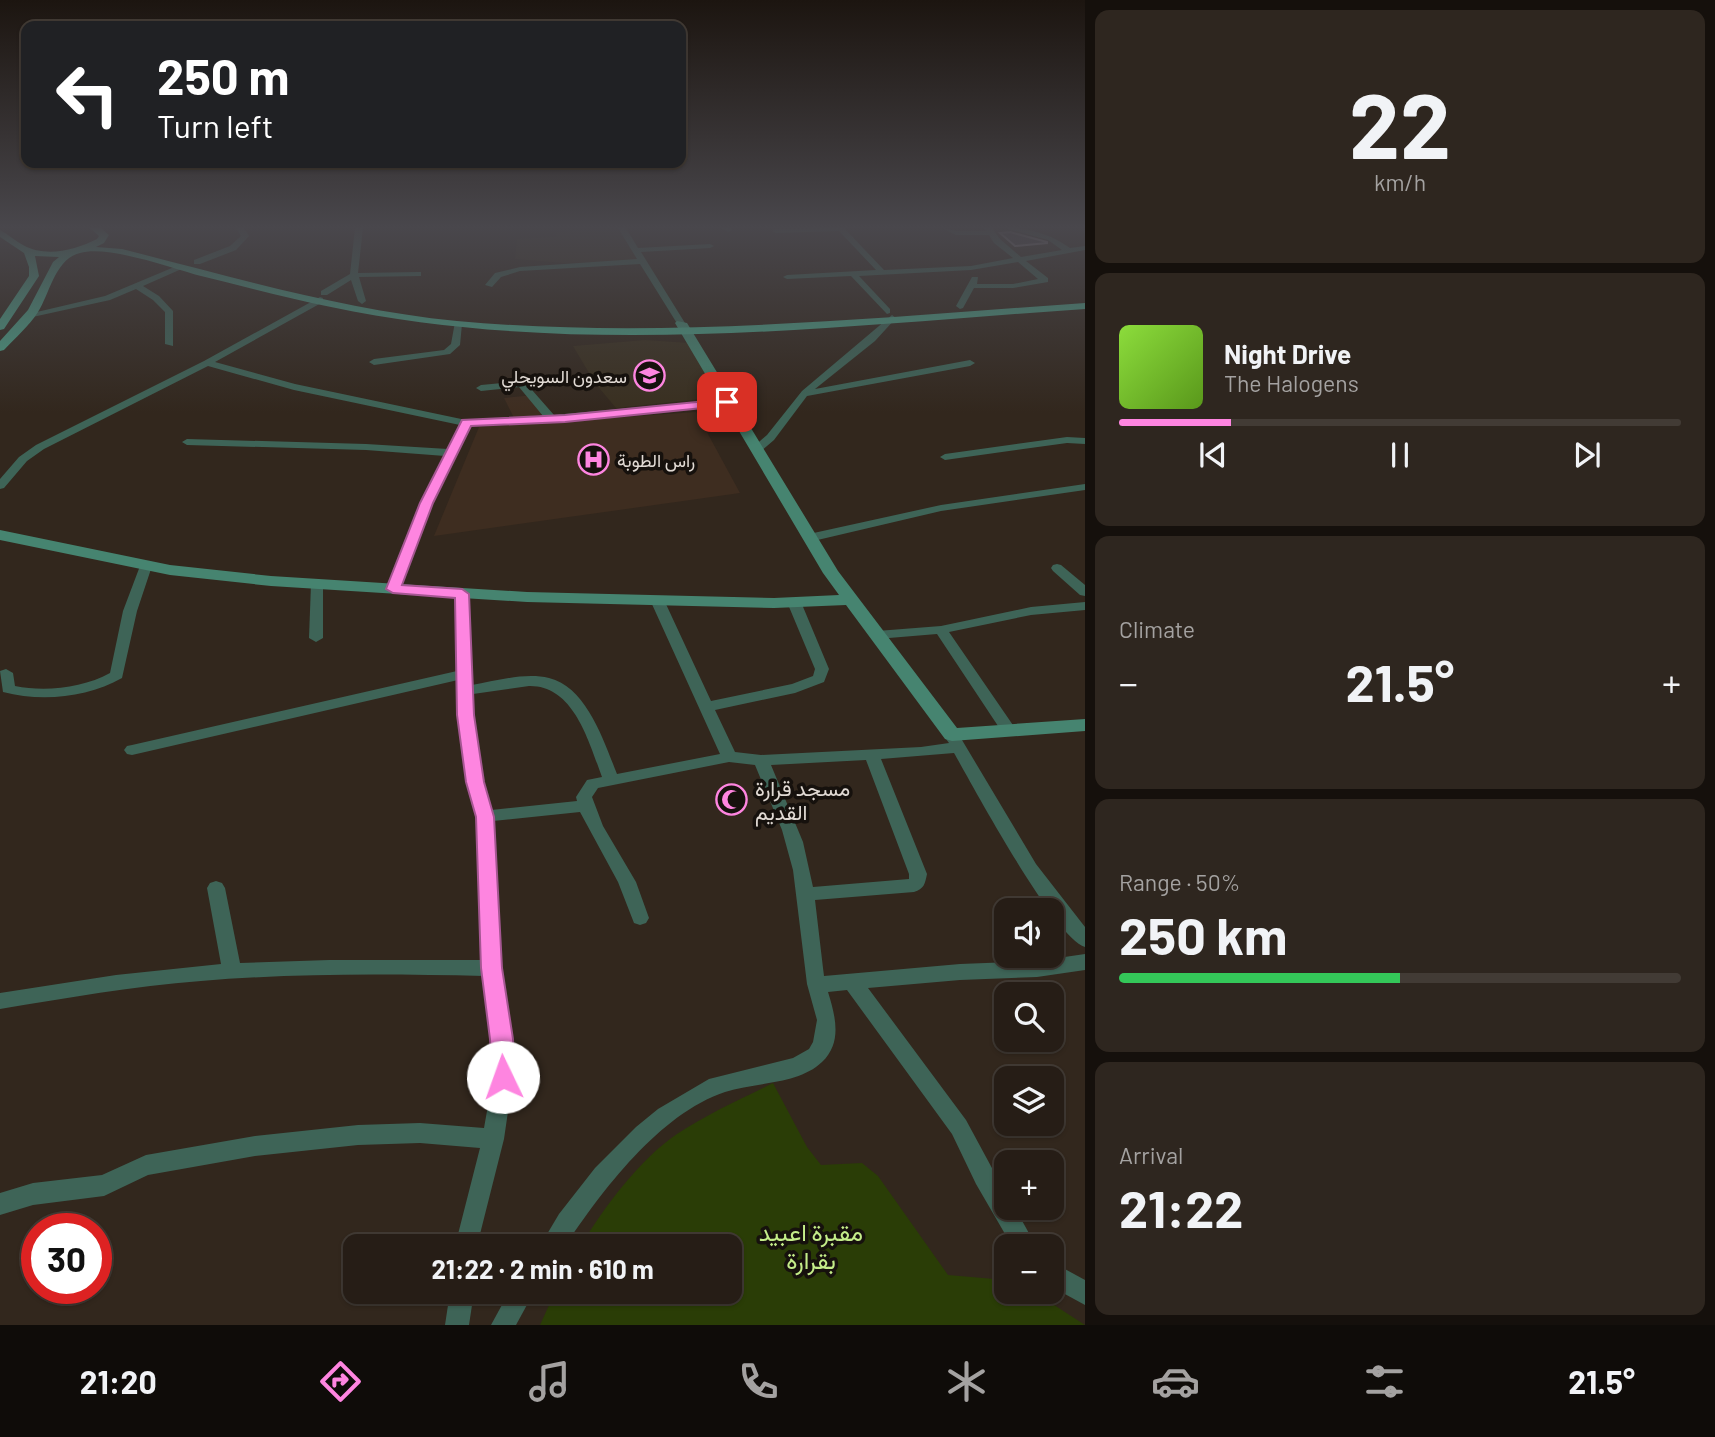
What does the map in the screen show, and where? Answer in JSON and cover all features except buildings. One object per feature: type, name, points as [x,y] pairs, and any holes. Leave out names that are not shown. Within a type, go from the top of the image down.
[{"type":"main road","points":[[0,327],[4,315],[23,290]]},
{"type":"main road","points":[[0,348],[28,315],[42,290]]},
{"type":"main road","points":[[289,290],[440,313],[527,321],[684,326]]},
{"type":"main road","points":[[296,290],[389,315],[458,324],[566,330],[1085,306]]},
{"type":"main road","points":[[889,314],[960,306],[1085,298]]},
{"type":"street","points":[[28,315],[88,304],[130,290]]},
{"type":"street","points":[[143,290],[169,311],[170,344]]},
{"type":"street","points":[[0,486],[31,452],[208,363],[332,290]]},
{"type":"street","points":[[359,290],[362,301]]},
{"type":"street","points":[[661,290],[809,538],[849,600],[955,741],[1023,857],[1069,923],[1085,940]]},
{"type":"street","points":[[756,450],[777,432],[804,394],[877,336],[889,314],[867,290]]},
{"type":"street","points":[[960,306],[970,290]]},
{"type":"street","points":[[374,362],[447,352],[455,345],[458,324]]},
{"type":"street","points":[[208,363],[294,387],[466,423],[551,419],[727,402]]},
{"type":"street","points":[[804,394],[970,363]]},
{"type":"street","points":[[481,388],[522,384],[551,419]]},
{"type":"street","points":[[393,589],[426,503],[466,423]]},
{"type":"street","points":[[946,457],[1067,440],[1085,441]]},
{"type":"street","points":[[187,442],[366,447],[452,453]]},
{"type":"street","points":[[809,538],[941,508],[1085,487]]},
{"type":"street","points":[[0,535],[146,566],[200,574],[317,584],[462,594],[658,602],[849,600]]},
{"type":"street","points":[[6,673],[8,689],[22,694],[95,685],[117,675],[130,611],[146,566]]},
{"type":"street","points":[[1058,568],[1085,592]]},
{"type":"street","points":[[316,638],[317,584]]},
{"type":"street","points":[[462,594],[466,715],[471,754],[485,817],[492,968],[502,1039],[503,1077],[493,1139],[470,1234]]},
{"type":"street","points":[[658,602],[729,757]]},
{"type":"street","points":[[706,706],[795,688],[819,679],[822,669],[794,602]]},
{"type":"street","points":[[877,635],[941,631],[1031,611],[1085,607]]},
{"type":"street","points":[[941,631],[1009,731]]},
{"type":"street","points":[[132,750],[466,682],[540,682],[558,687],[587,724],[611,779]]},
{"type":"street","points":[[640,918],[622,872],[604,846],[586,806],[584,797],[589,787],[611,779],[729,757],[761,760],[872,755],[1009,731],[1085,725]]},
{"type":"street","points":[[805,894],[914,886],[917,882],[918,874],[872,755]]},
{"type":"street","points":[[559,1234],[595,1182],[631,1144],[664,1116],[717,1086],[803,1063],[816,1055],[824,1042],[827,1028],[817,985],[803,875],[790,831],[761,760]]},
{"type":"street","points":[[485,817],[586,806]]},
{"type":"street","points":[[216,888],[232,971]]},
{"type":"street","points":[[817,985],[960,972],[1037,969],[1085,962]]},
{"type":"street","points":[[0,1001],[112,983],[232,971],[377,966],[492,968]]},
{"type":"street","points":[[853,983],[959,1127],[984,1177],[1018,1234]]},
{"type":"street","points":[[0,1204],[33,1194],[104,1185],[146,1165],[255,1146],[359,1135],[420,1133],[493,1139]]},
{"type":"street","points":[[1064,1281],[1085,1293]]},
{"type":"street","points":[[457,1325],[460,1304]]},
{"type":"street","points":[[503,1325],[515,1304]]},
{"type":"shaded area","name":"سعدون السويحلي","points":[[645,340],[690,343],[721,397],[616,408],[595,383],[573,346]]},
{"type":"shaded area","points":[[535,395],[546,414],[514,418],[504,398]]},
{"type":"shaded area","name":"راس الطوبة","points":[[696,412],[740,493],[434,536],[479,427]]},
{"type":"green space","name":"مقبرة اعبيد بقرارة","points":[[773,1083],[807,1147],[821,1165],[862,1163],[878,1176],[948,1275],[994,1279],[994,1304],[1053,1304],[1085,1325],[540,1325],[550,1304],[742,1304],[742,1234],[589,1234],[623,1185],[649,1157],[677,1134]]},
{"type":"place","name":"سعدون السويحلي","points":[[650,376]]},
{"type":"place","name":"راس الطوبة","points":[[594,460]]},
{"type":"place","name":"مسجد قرارة القديم","points":[[732,799]]},
{"type":"route","points":[[503,1077],[502,1039],[492,968],[488,844],[485,817],[475,782],[466,715],[462,594],[393,589],[426,503],[466,423],[565,418],[727,402]]}]
